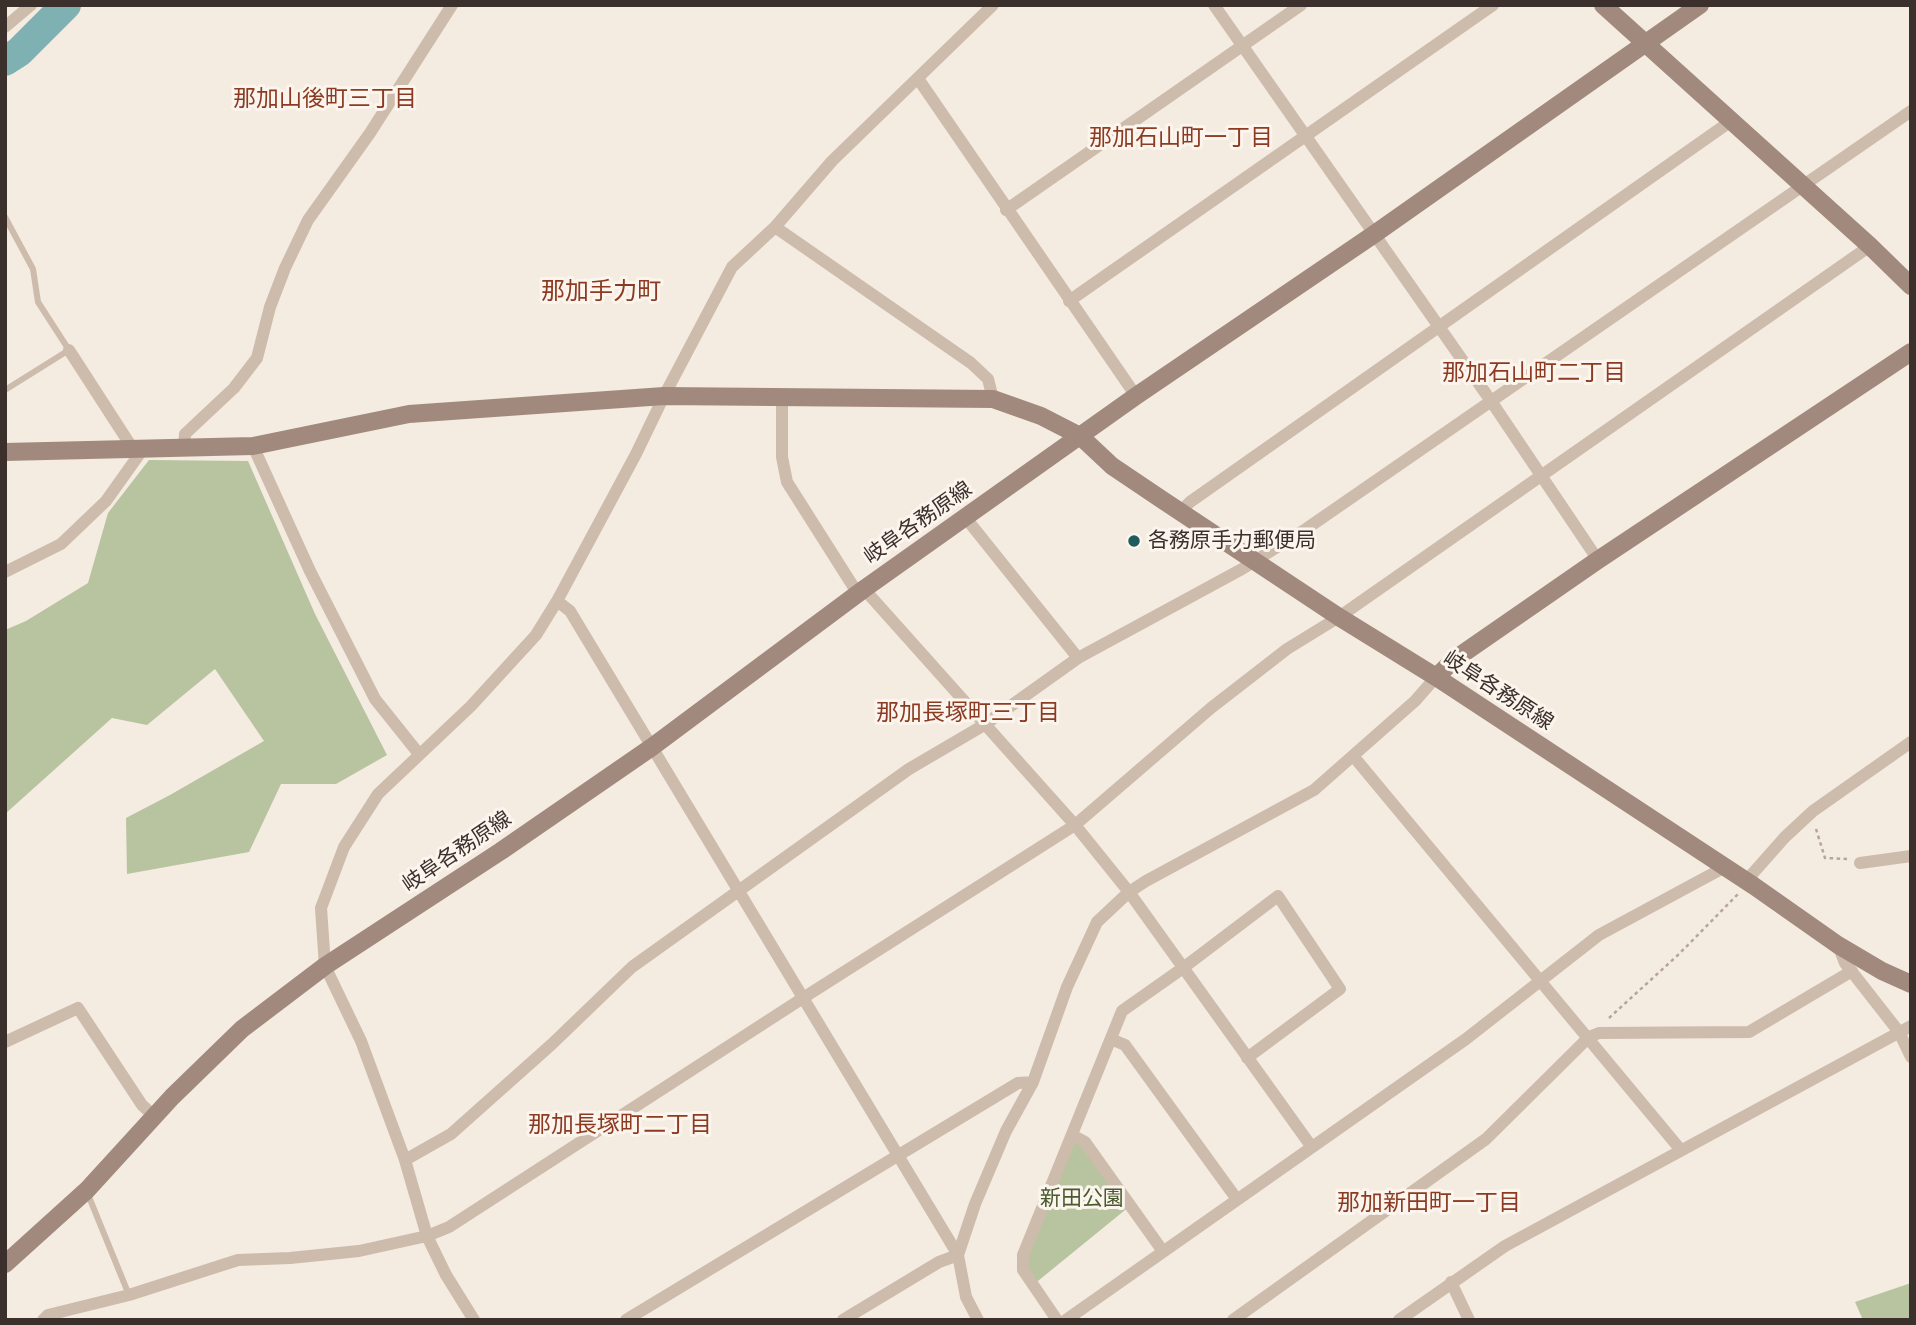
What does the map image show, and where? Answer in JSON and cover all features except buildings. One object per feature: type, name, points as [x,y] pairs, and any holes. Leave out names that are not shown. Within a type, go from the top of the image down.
[{"type":"street","points":[[5,27],[31,5]]},
{"type":"street","points":[[184,448],[186,434],[234,388],[257,358],[285,268],[309,220],[370,133],[452,5]]},
{"type":"street","points":[[474,1320],[446,1275],[427,1236],[405,1160],[361,1041],[325,966],[321,908],[344,847],[377,794],[471,706],[536,635],[636,454],[732,267],[775,228],[832,161],[993,5]]},
{"type":"street","points":[[1214,5],[1373,236],[1491,401],[1598,560]]},
{"type":"street","points":[[1006,210],[1301,5]]},
{"type":"street","points":[[1069,301],[1493,5]]},
{"type":"street","points":[[1603,5],[1911,286]]},
{"type":"street","points":[[5,452],[253,446],[409,414],[664,396],[993,400],[1041,416],[1080,436],[1373,236],[1700,5]]},
{"type":"street","points":[[919,79],[1006,210],[1136,396]]},
{"type":"street","points":[[405,1160],[451,1134],[552,1044],[632,967],[909,769],[984,725],[1078,658],[1257,561],[1306,529],[1911,111]]},
{"type":"street","points":[[1180,512],[1438,326],[1731,121]]},
{"type":"street","points":[[775,228],[971,363],[988,379],[993,400]]},
{"type":"street","points":[[43,1320],[48,1315],[129,1295],[238,1260],[359,1251],[427,1236],[449,1227],[1075,825],[1211,708],[1287,649],[1339,617],[1870,246]]},
{"type":"street","points":[[69,350],[138,449]]},
{"type":"street","points":[[958,1255],[975,1204],[1006,1131],[1033,1082],[1067,987],[1097,922],[1129,892],[1314,790],[1415,701],[1455,659],[1598,560],[1911,352]]},
{"type":"street","points":[[782,397],[782,457],[787,482],[861,591],[1075,825],[1129,892],[1311,1146]]},
{"type":"street","name":"岐阜各務原線","points":[[5,1264],[86,1190],[154,1116],[242,1029],[325,966],[501,851],[652,747],[861,591],[1080,436],[1112,466],[1339,617],[1436,677],[1746,881],[1838,945],[1882,971],[1911,984]]},
{"type":"street","points":[[253,446],[310,571],[375,699],[419,754]]},
{"type":"street","points":[[5,572],[61,544],[106,501],[138,449]]},
{"type":"street","points":[[965,517],[1078,658]]},
{"type":"street","points":[[557,601],[570,611],[899,1154],[958,1255],[966,1297],[978,1320]]},
{"type":"street","points":[[1746,881],[1785,837],[1811,813],[1911,742]]},
{"type":"street","points":[[1354,757],[1681,1149]]},
{"type":"street","points":[[1860,863],[1911,856]]},
{"type":"street","points":[[1066,1320],[1236,1198],[1466,1039],[1599,935],[1725,867]]},
{"type":"street","points":[[1056,1320],[1023,1270],[1023,1255],[1122,1011],[1278,896],[1340,989],[1247,1058]]},
{"type":"street","points":[[1838,945],[1845,963],[1905,1029],[1911,1057]]},
{"type":"street","points":[[1233,1320],[1486,1139],[1589,1037],[1599,1033],[1749,1032],[1852,971]]},
{"type":"street","points":[[5,1042],[78,1008],[142,1105],[154,1116]]},
{"type":"street","points":[[1399,1320],[1505,1246],[1905,1029]]},
{"type":"street","points":[[1111,1039],[1125,1045],[1236,1198]]},
{"type":"street","points":[[625,1320],[1018,1083],[1033,1082]]},
{"type":"street","points":[[1072,1135],[1085,1142],[1162,1250]]},
{"type":"street","points":[[843,1320],[939,1262],[958,1255]]},
{"type":"street","points":[[1451,1282],[1469,1320]]},
{"type":"lane","points":[[5,217],[33,269],[38,302],[69,350],[5,390]]},
{"type":"lane","points":[[86,1190],[129,1295]]},
{"type":"path","points":[[1811,813],[1825,858],[1856,860],[1860,863]]},
{"type":"path","points":[[1589,1037],[1678,955],[1737,895],[1746,881]]},
{"type":"green space","points":[[149,460],[248,461],[315,614],[387,755],[336,784],[281,784],[249,852],[127,874],[126,818],[264,741],[215,669],[147,725],[112,718],[5,814],[5,630],[26,621],[88,583],[108,513]]},
{"type":"green space","name":"新田公園","points":[[1072,1135],[1130,1206],[1033,1285],[1023,1255]]},
{"type":"green space","points":[[1911,1283],[1911,1320],[1863,1320],[1855,1302]]},
{"type":"waterway","points":[[5,61],[19,52],[66,5]]},
{"type":"place","name":"各務原手力郵便局","points":[[1134,541]]},
{"type":"district","name":"那加山後町三丁目","points":[[325,99]]},
{"type":"district","name":"那加石山町一丁目","points":[[1181,138]]},
{"type":"district","name":"那加手力町","points":[[601,292]]},
{"type":"district","name":"那加石山町二丁目","points":[[1534,373]]},
{"type":"district","name":"那加長塚町三丁目","points":[[968,713]]},
{"type":"district","name":"那加長塚町二丁目","points":[[620,1125]]},
{"type":"district","name":"那加新田町一丁目","points":[[1429,1203]]}]
